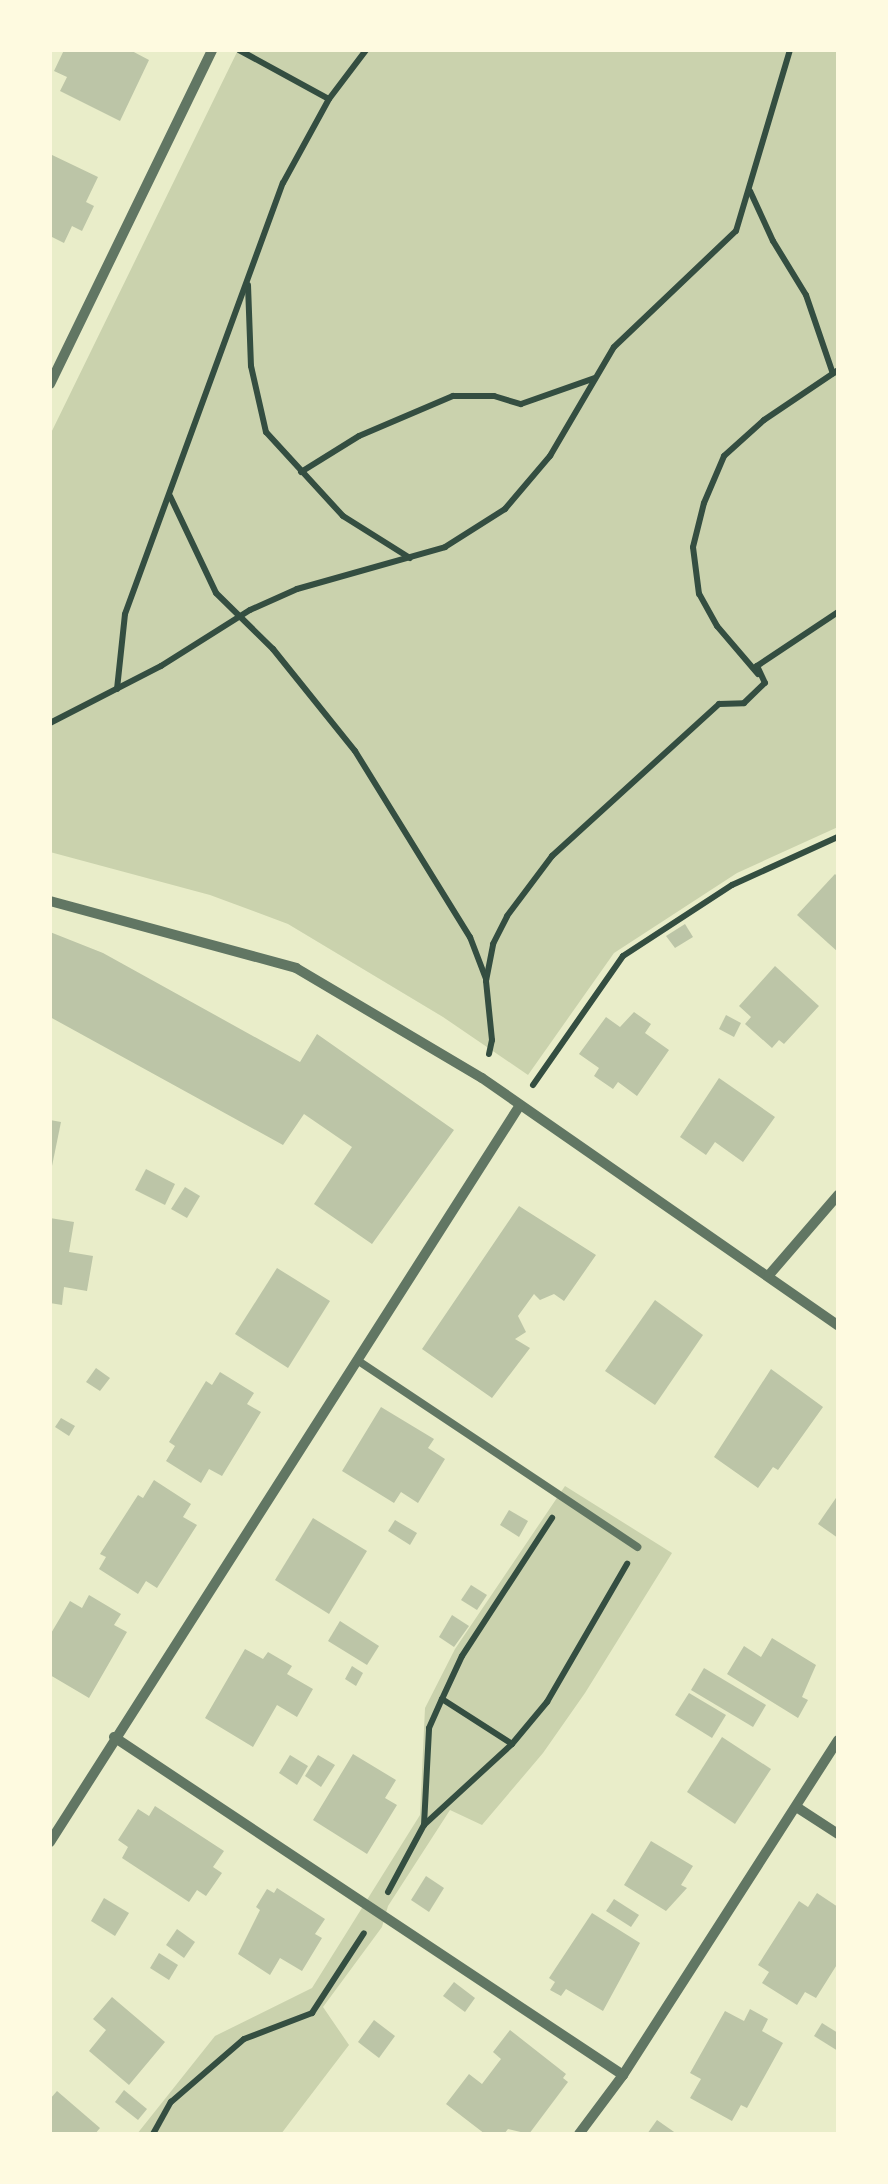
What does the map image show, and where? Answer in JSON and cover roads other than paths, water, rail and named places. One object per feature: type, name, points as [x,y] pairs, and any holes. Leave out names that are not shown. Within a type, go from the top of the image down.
[{"type":"street","points":[[50,384],[212,50]]},
{"type":"street","points":[[50,901],[296,968],[482,1078],[838,1326]]},
{"type":"street","points":[[50,1842],[520,1105]]},
{"type":"street","points":[[769,1275],[838,1195]]},
{"type":"street","points":[[114,1737],[623,2075]]},
{"type":"street","points":[[580,2134],[798,1808],[838,1740]]},
{"type":"street","points":[[798,1808],[838,1834]]},
{"type":"lane","points":[[357,1360],[637,1547]]}]
